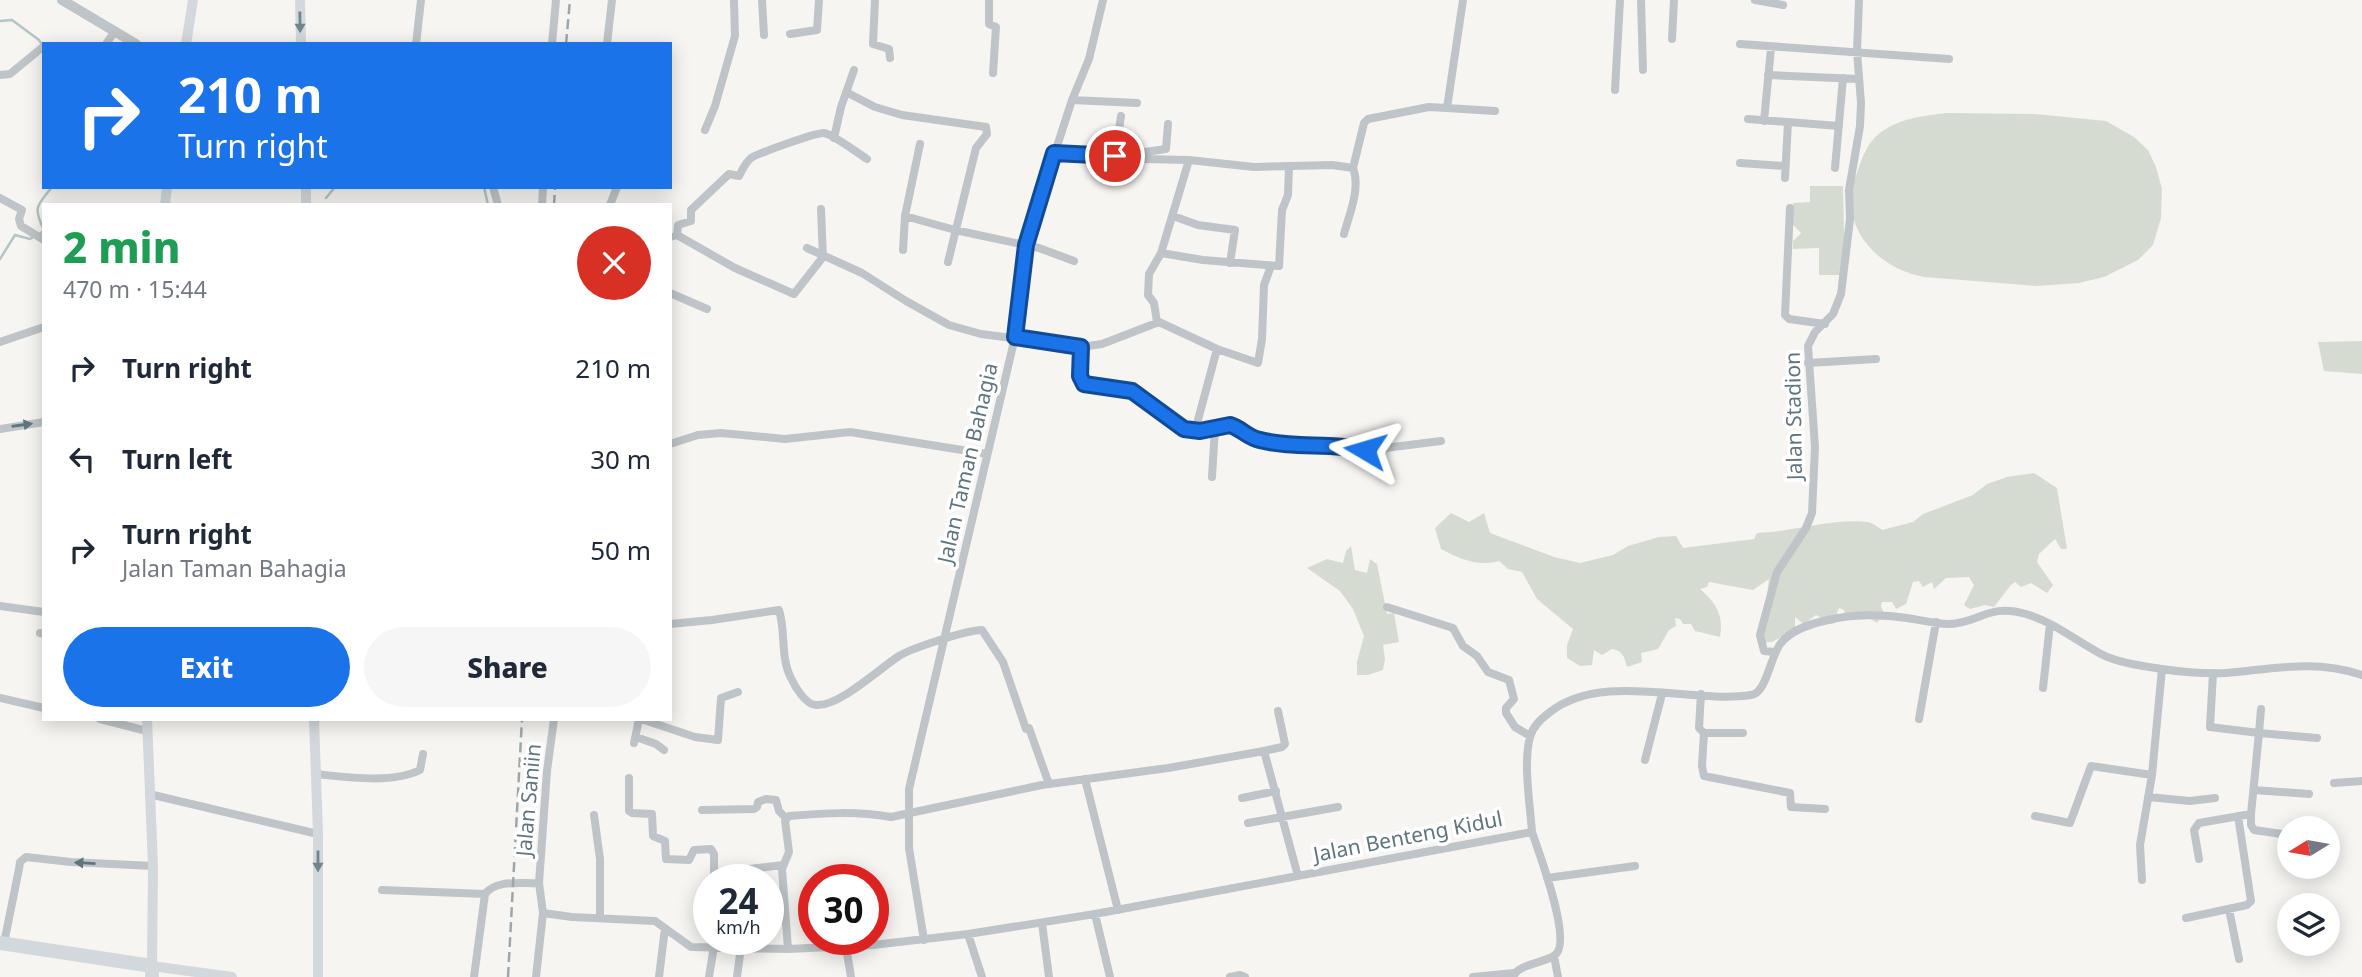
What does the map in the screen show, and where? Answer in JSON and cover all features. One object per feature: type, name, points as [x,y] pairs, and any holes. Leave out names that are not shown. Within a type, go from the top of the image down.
[{"type":"highway","points":[[2,943],[152,972]]},
{"type":"main road","points":[[186,42],[193,0]]},
{"type":"main road","points":[[300,0],[301,42]]},
{"type":"main road","points":[[314,721],[318,834],[318,977]]},
{"type":"main road","points":[[147,725],[153,866],[152,972],[232,977]]},
{"type":"street","points":[[62,0],[133,42]]},
{"type":"street","points":[[416,42],[421,0]]},
{"type":"street","points":[[552,42],[556,0]]},
{"type":"street","points":[[607,42],[612,0]]},
{"type":"street","points":[[705,130],[715,106],[735,36],[734,0]]},
{"type":"street","points":[[762,0],[764,35]]},
{"type":"street","points":[[790,34],[817,30],[819,0]]},
{"type":"street","points":[[875,0],[873,44],[889,49],[890,58]]},
{"type":"street","points":[[989,0],[989,24],[996,27],[993,74]]},
{"type":"street","name":"Jalan Taman Bahagia","points":[[924,940],[912,880],[909,789],[1015,337],[1026,245],[1072,100],[1089,59],[1103,0]]},
{"type":"street","points":[[1447,108],[1463,0]]},
{"type":"street","points":[[1615,90],[1620,0]]},
{"type":"street","points":[[1642,0],[1643,70]]},
{"type":"street","points":[[1672,39],[1674,0]]},
{"type":"street","points":[[1755,0],[1783,5]]},
{"type":"street","name":"Jalan Stadion","points":[[1774,653],[1764,651],[1760,641],[1773,586],[1777,572],[1806,528],[1812,513],[1814,421],[1808,346],[1811,338],[1838,306],[1844,268],[1850,219],[1849,190],[1860,126],[1857,51],[1859,0]]},
{"type":"street","points":[[107,42],[115,31]]},
{"type":"street","points":[[1740,44],[1949,59]]},
{"type":"street","points":[[1764,121],[1771,48]]},
{"type":"street","points":[[0,75],[10,74],[42,49]]},
{"type":"street","points":[[834,138],[854,70]]},
{"type":"street","points":[[1769,75],[1858,79]]},
{"type":"street","points":[[1835,168],[1843,78]]},
{"type":"street","points":[[846,92],[885,111],[928,120],[986,127],[987,134],[976,148],[948,262]]},
{"type":"street","points":[[1072,100],[1137,103]]},
{"type":"street","points":[[1344,234],[1356,180],[1353,168],[1364,124],[1368,119],[1429,107],[1495,111]]},
{"type":"street","points":[[1115,156],[1121,116]]},
{"type":"street","points":[[1748,119],[1839,126]]},
{"type":"street","points":[[1785,178],[1788,122]]},
{"type":"street","points":[[1054,155],[1115,156],[1166,149],[1168,124]]},
{"type":"street","points":[[821,209],[823,257],[794,294],[673,236],[678,225],[691,221],[691,210],[706,194],[729,174],[739,176],[744,164],[759,153],[825,133],[867,159]]},
{"type":"street","points":[[903,250],[905,216],[920,144]]},
{"type":"street","points":[[1054,155],[1189,160],[1254,167],[1332,165],[1353,168]]},
{"type":"street","points":[[1157,322],[1154,303],[1148,295],[1149,274],[1161,253],[1189,160]]},
{"type":"street","points":[[1740,163],[1785,166]]},
{"type":"street","points":[[1161,253],[1230,263],[1279,266],[1282,210],[1288,195],[1289,166]]},
{"type":"street","points":[[0,198],[22,210],[19,219],[21,226],[42,239]]},
{"type":"street","points":[[1790,208],[1785,315],[1789,319],[1825,324]]},
{"type":"street","points":[[905,216],[1026,245],[1074,261]]},
{"type":"street","points":[[1173,216],[1198,225],[1235,230],[1230,263]]},
{"type":"street","points":[[807,248],[862,272],[949,325],[981,334],[1081,347],[1102,344],[1157,322],[1217,349],[1259,362],[1264,285],[1271,266]]},
{"type":"street","points":[[672,294],[707,309]]},
{"type":"street","points":[[0,342],[42,327]]},
{"type":"street","points":[[1081,347],[1080,376],[1084,384],[1132,391],[1178,426],[1195,432],[1233,426],[1263,441],[1369,450],[1441,441]]},
{"type":"street","points":[[1195,432],[1217,349]]},
{"type":"street","points":[[1808,363],[1876,359]]},
{"type":"street","points":[[0,429],[42,422]]},
{"type":"street","points":[[1212,477],[1215,428]]},
{"type":"street","points":[[672,443],[710,434],[785,439],[850,432],[987,454]]},
{"type":"street","points":[[0,606],[42,612]]},
{"type":"street","points":[[1387,607],[1453,628],[1464,648],[1477,656],[1488,672],[1509,680],[1514,699],[1506,708],[1506,713],[1516,727],[1530,736],[1540,720],[1567,700],[1583,695],[1617,691],[1662,694],[1758,693],[1763,689],[1774,653],[1789,635],[1830,619],[1863,616],[1954,623],[2003,610],[2026,614],[2050,624],[2111,659],[2162,669],[2213,673],[2287,665],[2334,669],[2362,676]]},
{"type":"street","points":[[672,624],[712,621],[779,610],[788,672],[806,700],[814,705],[843,695],[906,653],[978,629],[984,632],[997,650],[1026,729],[1030,728],[1049,783]]},
{"type":"street","points":[[1919,719],[1936,622]]},
{"type":"street","points":[[2043,688],[2050,624]]},
{"type":"street","points":[[2141,880],[2140,845],[2152,775],[2162,669]]},
{"type":"street","points":[[2213,673],[2210,727],[2317,738]]},
{"type":"street","points":[[646,721],[695,737],[718,740],[721,698],[738,692]]},
{"type":"street","points":[[1645,760],[1662,694]]},
{"type":"street","points":[[1701,694],[1699,728],[1704,733],[1743,733]]},
{"type":"street","points":[[0,698],[42,708]]},
{"type":"street","points":[[2261,709],[2251,825],[2254,830],[2277,833]]},
{"type":"street","points":[[786,818],[829,813],[878,813],[891,817],[1049,783],[1264,751],[1285,744],[1278,711]]},
{"type":"street","points":[[116,721],[147,725]]},
{"type":"street","name":"Jalan Saniin","points":[[536,977],[543,913],[539,883],[547,771],[554,721]]},
{"type":"street","points":[[640,721],[635,740],[656,744],[664,750]]},
{"type":"street","points":[[1704,733],[1704,776],[1790,793],[1791,807],[1825,809]]},
{"type":"street","name":"Jalan Benteng Kidul","points":[[889,943],[968,934],[1118,910],[1532,832],[1528,758],[1530,736]]},
{"type":"street","points":[[1264,751],[1298,876]]},
{"type":"street","points":[[316,774],[358,778],[409,775],[420,770],[423,754]]},
{"type":"street","points":[[2035,816],[2070,823],[2091,766],[2152,775]]},
{"type":"street","points":[[629,778],[629,811],[652,814],[653,836],[665,841],[666,859],[689,860],[694,850],[711,849],[714,864]]},
{"type":"street","points":[[1085,779],[1118,910]]},
{"type":"street","points":[[2334,783],[2362,781]]},
{"type":"street","points":[[2254,790],[2309,794]]},
{"type":"street","points":[[1242,798],[1276,791]]},
{"type":"street","points":[[149,794],[318,834]]},
{"type":"street","points":[[2148,796],[2190,801],[2215,798]]},
{"type":"street","points":[[702,810],[754,808],[758,802],[766,799],[776,800],[779,811],[786,818],[789,852],[783,864]]},
{"type":"street","points":[[1248,824],[1338,807]]},
{"type":"street","points":[[2199,859],[2194,830],[2199,823],[2251,814]]},
{"type":"street","points":[[594,815],[600,859],[600,917]]},
{"type":"street","points":[[2186,918],[2247,905],[2251,901],[2238,816]]},
{"type":"street","points":[[1473,977],[1514,975],[1559,951],[1562,938],[1532,832]]},
{"type":"street","points":[[2,943],[20,862],[26,858],[153,866]]},
{"type":"street","points":[[1547,878],[1635,866]]},
{"type":"street","points":[[784,882],[788,949]]},
{"type":"street","points":[[474,977],[485,894],[500,884],[539,883]]},
{"type":"street","points":[[382,890],[485,894]]},
{"type":"street","points":[[2229,909],[2239,959]]},
{"type":"street","name":"Jalan Benteng Kidul","points":[[543,913],[655,921],[687,946],[693,946]]},
{"type":"street","points":[[1094,914],[1110,977]]},
{"type":"street","points":[[1042,923],[1049,977]]},
{"type":"street","points":[[659,977],[665,928]]},
{"type":"street","points":[[968,934],[982,977]]},
{"type":"street","name":"Jalan Benteng Kidul","points":[[784,949],[798,949]]},
{"type":"street","points":[[709,977],[713,955]]},
{"type":"street","points":[[737,977],[740,955]]},
{"type":"street","points":[[848,955],[852,977]]},
{"type":"street","points":[[1554,956],[1558,977]]},
{"type":"street","points":[[1230,977],[1245,977]]},
{"type":"shaded area","points":[[1947,113],[2035,114],[2106,121],[2134,137],[2148,150],[2162,189],[2161,218],[2153,245],[2138,260],[2104,277],[2079,283],[2036,286],[1924,277],[1885,261],[1865,241],[1852,216],[1850,193],[1866,150],[1880,133],[1896,124]]},
{"type":"shaded area","points":[[1810,186],[1843,186],[1845,275],[1819,275],[1819,248],[1793,249],[1793,241],[1801,233],[1793,225],[1793,203],[1810,202]]},
{"type":"shaded area","points":[[2362,341],[2362,374],[2324,371],[2318,342]]},
{"type":"shaded area","points":[[2034,473],[2057,488],[2067,549],[2061,549],[2055,539],[2039,554],[2037,562],[2053,585],[2047,593],[2031,583],[2021,587],[2015,582],[1994,607],[1985,605],[1970,609],[1964,605],[1974,585],[1969,577],[1946,578],[1934,589],[1932,582],[1923,587],[1919,581],[1913,582],[1906,604],[1896,609],[1892,602],[1882,602],[1884,613],[1877,623],[1861,613],[1853,613],[1846,621],[1844,610],[1839,608],[1839,621],[1832,624],[1816,615],[1804,624],[1795,617],[1795,629],[1772,642],[1761,643],[1769,579],[1753,590],[1709,582],[1707,587],[1700,589],[1718,610],[1721,622],[1720,637],[1695,631],[1691,624],[1683,624],[1680,619],[1675,618],[1676,626],[1669,630],[1658,649],[1641,653],[1642,662],[1627,667],[1619,651],[1612,649],[1602,655],[1594,650],[1592,665],[1580,666],[1567,658],[1567,645],[1573,629],[1537,599],[1522,572],[1508,569],[1499,561],[1476,562],[1448,553],[1441,549],[1435,528],[1451,513],[1469,522],[1484,513],[1490,533],[1554,557],[1580,563],[1613,555],[1628,546],[1659,537],[1676,536],[1683,548],[1754,539],[1757,533],[1826,523],[1868,522],[1882,530],[1913,522],[1923,514],[1973,495],[1987,484],[2007,477]]},
{"type":"shaded area","points":[[1351,546],[1355,570],[1367,573],[1370,559],[1377,564],[1387,614],[1394,613],[1399,642],[1383,645],[1383,670],[1368,675],[1357,675],[1357,662],[1364,636],[1353,609],[1340,591],[1307,568],[1327,559],[1343,563],[1346,551]]},
{"type":"waterway","points":[[0,21],[12,20],[42,44]]},
{"type":"waterway","points":[[42,225],[38,206],[50,189]]},
{"type":"waterway","points":[[326,198],[333,189]]},
{"type":"waterway","points":[[484,189],[488,203]]},
{"type":"waterway","points":[[0,259],[15,235],[30,239],[42,232]]},
{"type":"railway","points":[[566,42],[570,0]]},
{"type":"railway","points":[[554,203],[555,189]]},
{"type":"railway","points":[[508,977],[522,721]]},
{"type":"route","points":[[1115,156],[1054,153],[1026,245],[1015,337],[1081,347],[1080,376],[1084,384],[1132,391],[1184,429],[1195,432],[1230,425],[1263,441],[1365,450]]}]
